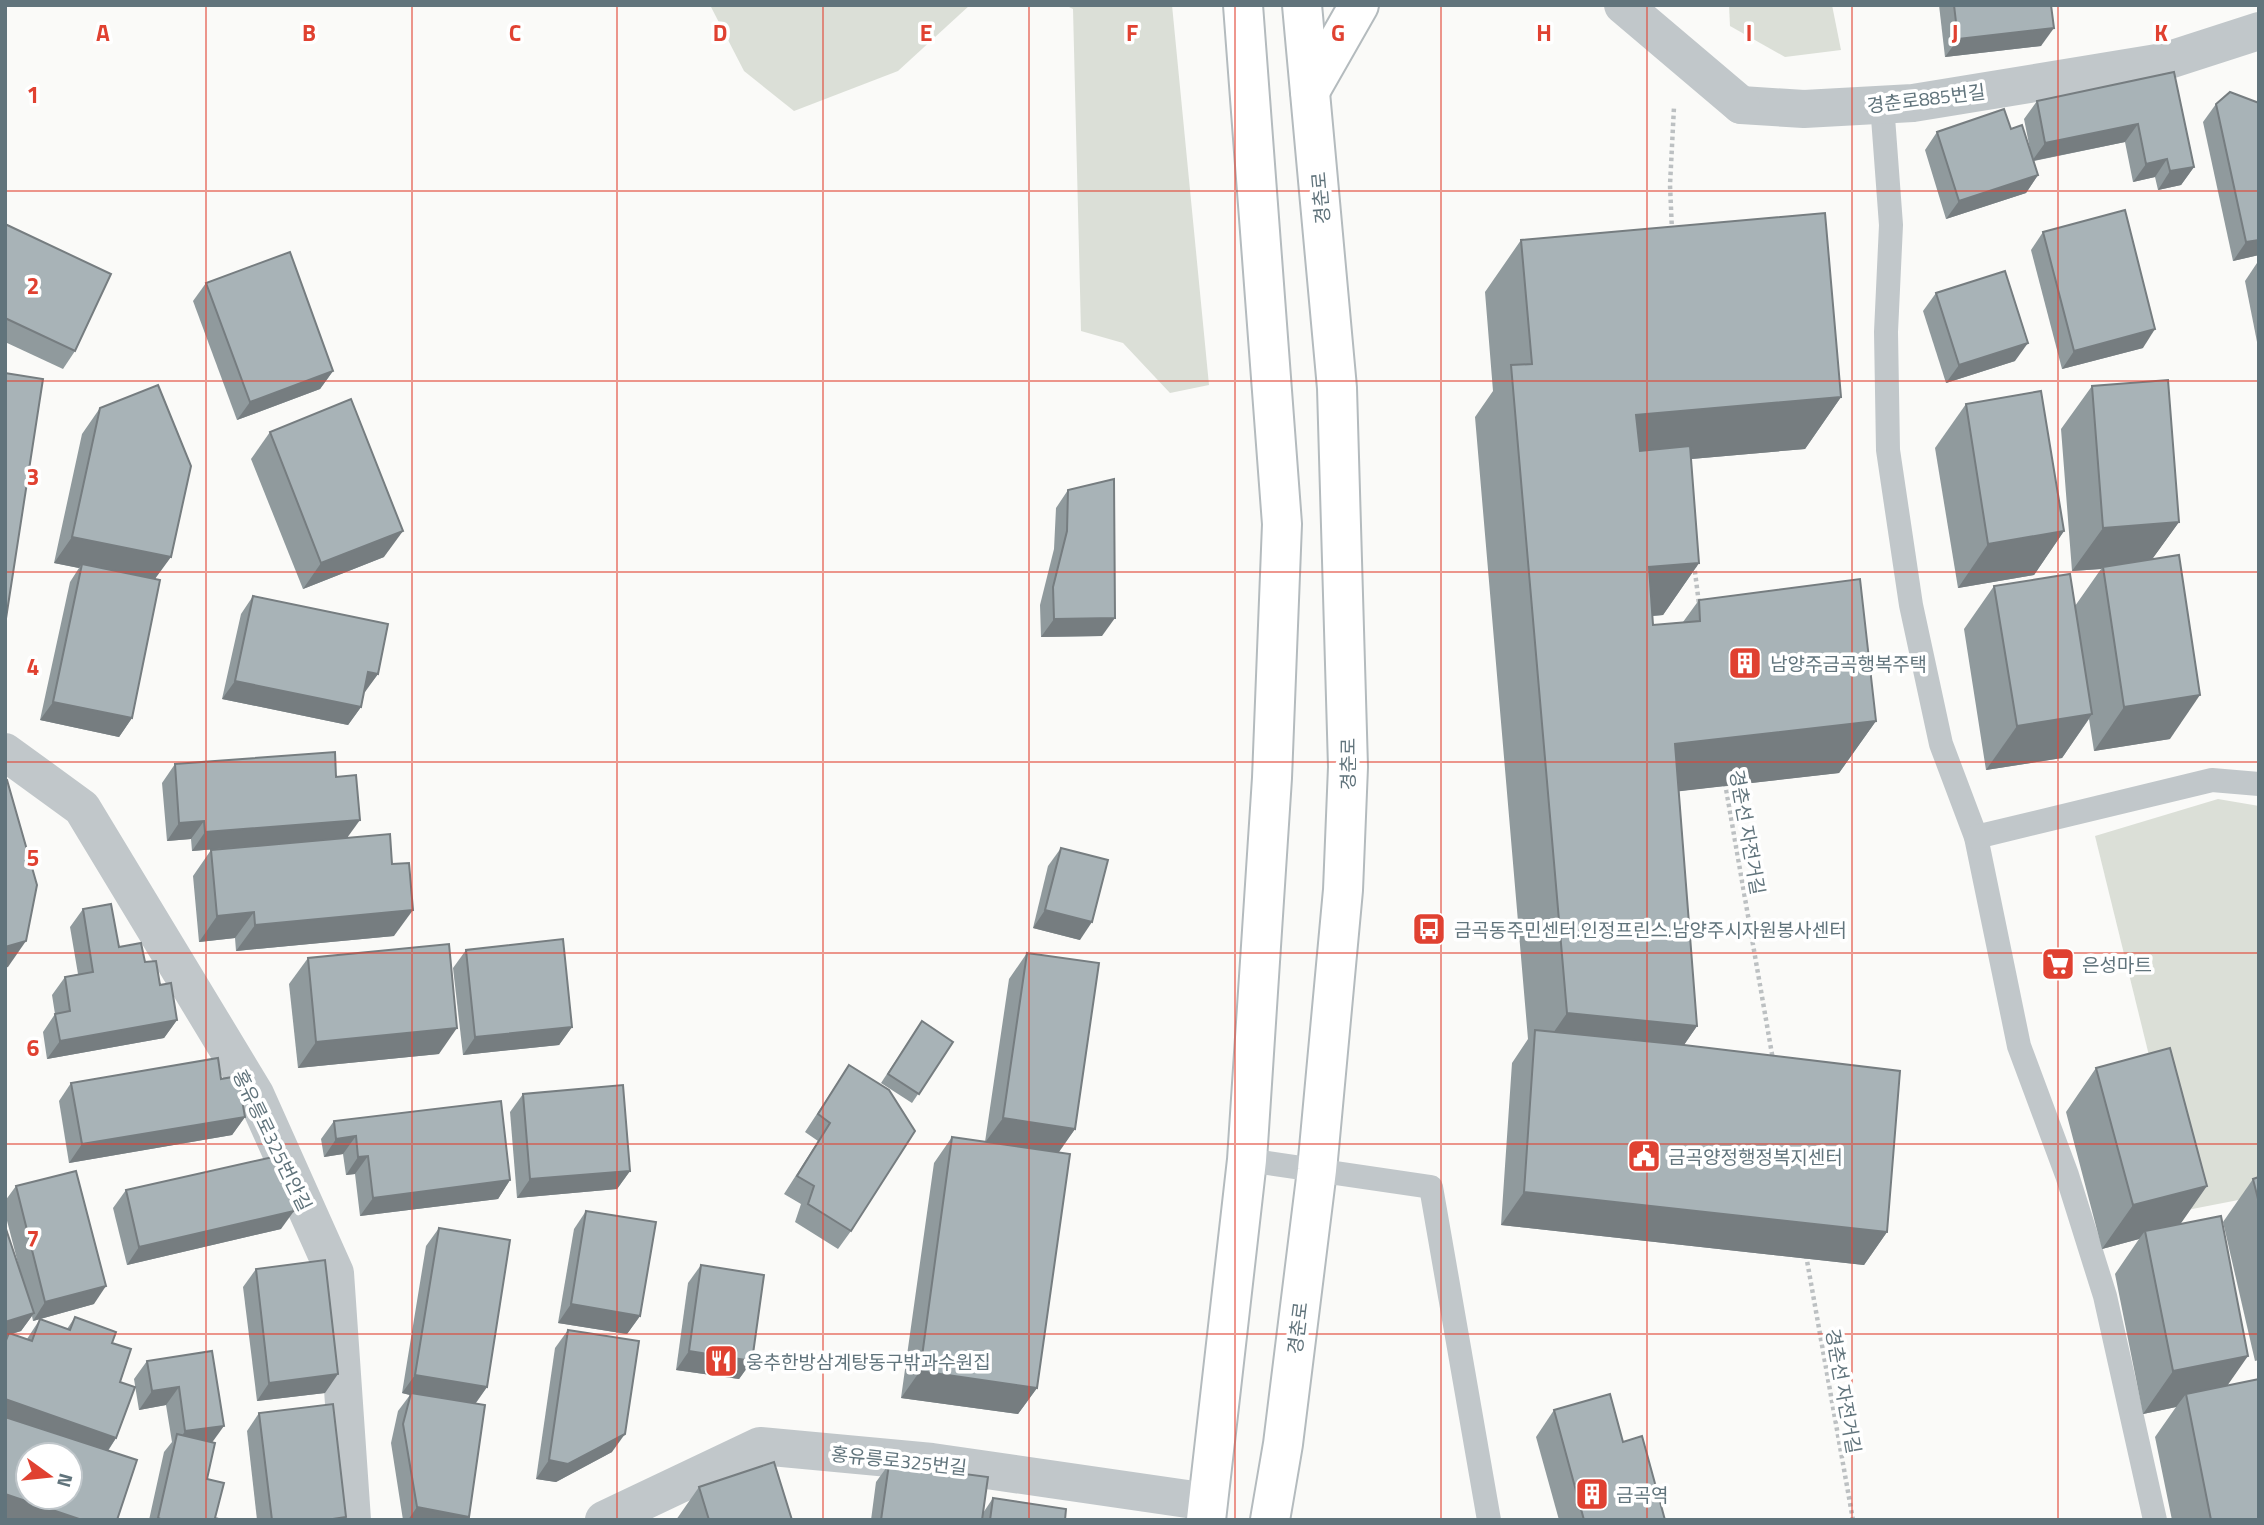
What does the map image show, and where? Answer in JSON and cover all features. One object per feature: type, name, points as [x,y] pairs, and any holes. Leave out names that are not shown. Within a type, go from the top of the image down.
[{"type":"street","points":[[1207,1511],[1248,1160],[1272,778],[1282,524],[1243,5]]},
{"type":"street","name":"경춘로","points":[[1270,1520],[1283,1444],[1317,1170],[1343,890],[1349,767],[1337,388],[1302,5]]},
{"type":"street","points":[[1310,91],[1359,5]]},
{"type":"street","name":"경춘로885번길","points":[[1623,5],[1741,105],[1804,109],[1913,103],[2163,62],[2259,31]]},
{"type":"street","name":"홍유릉로325번안길","points":[[5,752],[82,808],[256,1094],[335,1273],[352,1520]]},
{"type":"street","name":"홍유릉로325번길","points":[[604,1520],[760,1446],[932,1462],[1207,1511]]},
{"type":"lane","points":[[1882,104],[1891,225],[1886,332],[1888,450],[1911,605],[1941,744],[1976,837],[2019,1046],[2067,1175],[2105,1296],[2155,1520]]},
{"type":"lane","points":[[1976,837],[2212,780],[2259,784]]},
{"type":"lane","points":[[1248,1160],[1431,1187],[1489,1520]]},
{"type":"path","points":[[1670,185],[1672,237]]},
{"type":"path","points":[[1692,552],[1701,617]]},
{"type":"path","name":"경춘선 자전거길","points":[[1724,778],[1773,1063]]},
{"type":"path","name":"경춘선 자전거길","points":[[1806,1254],[1853,1520]]},
{"type":"shaded area","points":[[710,5],[970,5],[898,71],[794,111],[744,71]]},
{"type":"shaded area","points":[[1065,5],[1172,5],[1209,385],[1170,393],[1123,343],[1081,331],[1073,9]]},
{"type":"shaded area","points":[[1729,5],[1832,5],[1841,50],[1785,57],[1730,26]]},
{"type":"shaded area","points":[[2218,799],[2259,806],[2259,1196],[2187,1210],[2095,836]]},
{"type":"building","points":[[1954,5],[2051,5],[2054,28],[1958,39]]},
{"type":"building","points":[[2174,72],[2194,167],[2170,171],[2167,159],[2146,164],[2138,124],[2045,143],[2037,101]]},
{"type":"building","points":[[2230,92],[2259,103],[2259,240],[2246,242],[2216,104]]},
{"type":"building","points":[[2004,109],[2011,129],[2022,125],[2038,175],[1959,201],[1937,132]]},
{"type":"building","points":[[2125,210],[2155,329],[2074,351],[2043,232]]},
{"type":"building","name":"남양주금곡행복주택","points":[[1825,213],[1841,397],[1636,415],[1640,451],[1690,446],[1699,563],[1649,567],[1653,625],[1700,621],[1699,600],[1860,579],[1876,721],[1675,744],[1697,1026],[1567,1013],[1511,365],[1532,364],[1521,240]]},
{"type":"building","points":[[5,224],[111,274],[75,351],[5,318]]},
{"type":"building","points":[[290,252],[333,371],[250,402],[206,283]]},
{"type":"building","points":[[2005,271],[2028,343],[1959,365],[1936,293]]},
{"type":"building","points":[[5,373],[43,379],[5,625]]},
{"type":"building","points":[[2168,380],[2179,522],[2103,528],[2092,386]]},
{"type":"building","points":[[158,385],[191,466],[171,557],[72,537],[100,408]]},
{"type":"building","points":[[2041,391],[2064,531],[1988,544],[1966,404]]},
{"type":"building","points":[[351,399],[403,531],[321,563],[270,432]]},
{"type":"building","points":[[1114,479],[1115,618],[1054,619],[1053,587],[1067,531],[1068,490]]},
{"type":"building","points":[[2179,555],[2200,695],[2124,707],[2103,567]]},
{"type":"building","points":[[82,564],[160,580],[132,718],[53,702]]},
{"type":"building","points":[[2070,574],[2092,714],[2017,726],[1994,586]]},
{"type":"building","points":[[253,596],[388,624],[378,674],[368,672],[361,707],[235,681]]},
{"type":"building","points":[[335,752],[336,777],[356,775],[360,820],[205,832],[204,821],[179,823],[175,764]]},
{"type":"building","points":[[5,779],[37,885],[26,941],[5,947]]},
{"type":"building","points":[[390,834],[392,864],[409,863],[413,910],[255,925],[254,912],[217,916],[211,850]]},
{"type":"building","points":[[1061,848],[1108,860],[1092,922],[1045,910]]},
{"type":"building","points":[[111,904],[119,947],[141,943],[145,962],[156,961],[160,985],[171,983],[177,1020],[60,1041],[55,1014],[70,1011],[65,977],[93,972],[83,909]]},
{"type":"building","points":[[563,939],[572,1027],[475,1037],[466,950]]},
{"type":"building","points":[[449,944],[457,1028],[316,1042],[308,958]]},
{"type":"building","points":[[1027,953],[1099,963],[1075,1129],[1003,1118]]},
{"type":"building","points":[[922,1021],[953,1042],[919,1094],[888,1074]]},
{"type":"building","points":[[1535,1030],[1900,1071],[1887,1232],[1524,1192]]},
{"type":"building","points":[[2170,1048],[2207,1186],[2133,1205],[2096,1068]]},
{"type":"building","points":[[218,1058],[221,1079],[238,1076],[245,1117],[82,1144],[71,1083]]},
{"type":"building","points":[[849,1065],[889,1090],[915,1131],[851,1231],[808,1204],[814,1186],[797,1176],[830,1123],[818,1114]]},
{"type":"building","points":[[623,1085],[630,1171],[530,1179],[523,1094]]},
{"type":"building","points":[[501,1101],[510,1180],[373,1198],[368,1156],[358,1157],[356,1136],[336,1139],[334,1121]]},
{"type":"building","points":[[952,1137],[1070,1154],[1037,1388],[920,1371]]},
{"type":"building","points":[[282,1155],[294,1211],[139,1247],[126,1190]]},
{"type":"building","points":[[76,1171],[106,1286],[45,1302],[16,1186]]},
{"type":"building","points":[[2259,1177],[2259,1203],[2253,1179]]},
{"type":"building","points":[[586,1211],[656,1222],[640,1316],[571,1304]]},
{"type":"building","points":[[2221,1216],[2248,1356],[2173,1371],[2145,1231]]},
{"type":"building","points":[[5,1226],[34,1313],[5,1322]]},
{"type":"building","points":[[439,1228],[510,1240],[487,1387],[415,1375]]},
{"type":"building","points":[[325,1260],[338,1374],[269,1383],[256,1269]]},
{"type":"building","points":[[701,1265],[764,1275],[752,1361],[689,1351]]},
{"type":"building","points":[[75,1317],[116,1332],[112,1343],[131,1349],[120,1382],[135,1387],[116,1438],[5,1399],[5,1343],[9,1333],[32,1341],[40,1319],[70,1330]]},
{"type":"building","points":[[568,1330],[639,1341],[625,1434],[568,1464],[549,1460]]},
{"type":"building","points":[[212,1351],[224,1426],[185,1431],[179,1387],[152,1391],[147,1361]]},
{"type":"building","points":[[2259,1379],[2259,1520],[2211,1520],[2186,1394]]},
{"type":"building","points":[[411,1393],[485,1405],[469,1517],[417,1507],[403,1424]]},
{"type":"building","points":[[1610,1394],[1623,1442],[1642,1436],[1665,1520],[1584,1520],[1554,1410]]},
{"type":"building","points":[[333,1404],[346,1517],[326,1520],[272,1520],[259,1413]]},
{"type":"building","points":[[5,1417],[79,1441],[14,1441],[14,1497],[5,1494]]},
{"type":"building","points":[[177,1434],[215,1443],[207,1479],[224,1483],[215,1518],[222,1520],[158,1518]]},
{"type":"building","points":[[84,1443],[137,1460],[117,1520],[82,1520],[55,1511],[84,1511]]},
{"type":"building","points":[[774,1462],[792,1520],[709,1520],[699,1487]]},
{"type":"building","points":[[889,1464],[988,1477],[982,1520],[881,1520]]},
{"type":"building","points":[[993,1498],[1066,1509],[1065,1520],[990,1520]]},
{"type":"place","name":"남양주금곡행복주택","points":[[1745,663]]},
{"type":"place","name":"금곡동주민센터.인정프린스.남양주시자원봉사센터","points":[[1429,929]]},
{"type":"place","name":"은성마트","points":[[2058,964]]},
{"type":"place","name":"금곡양정행정복지센터","points":[[1644,1156]]},
{"type":"place","name":"웅추한방삼계탕동구밖과수원집","points":[[721,1361]]},
{"type":"place","name":"금곡역","points":[[1592,1494]]}]
